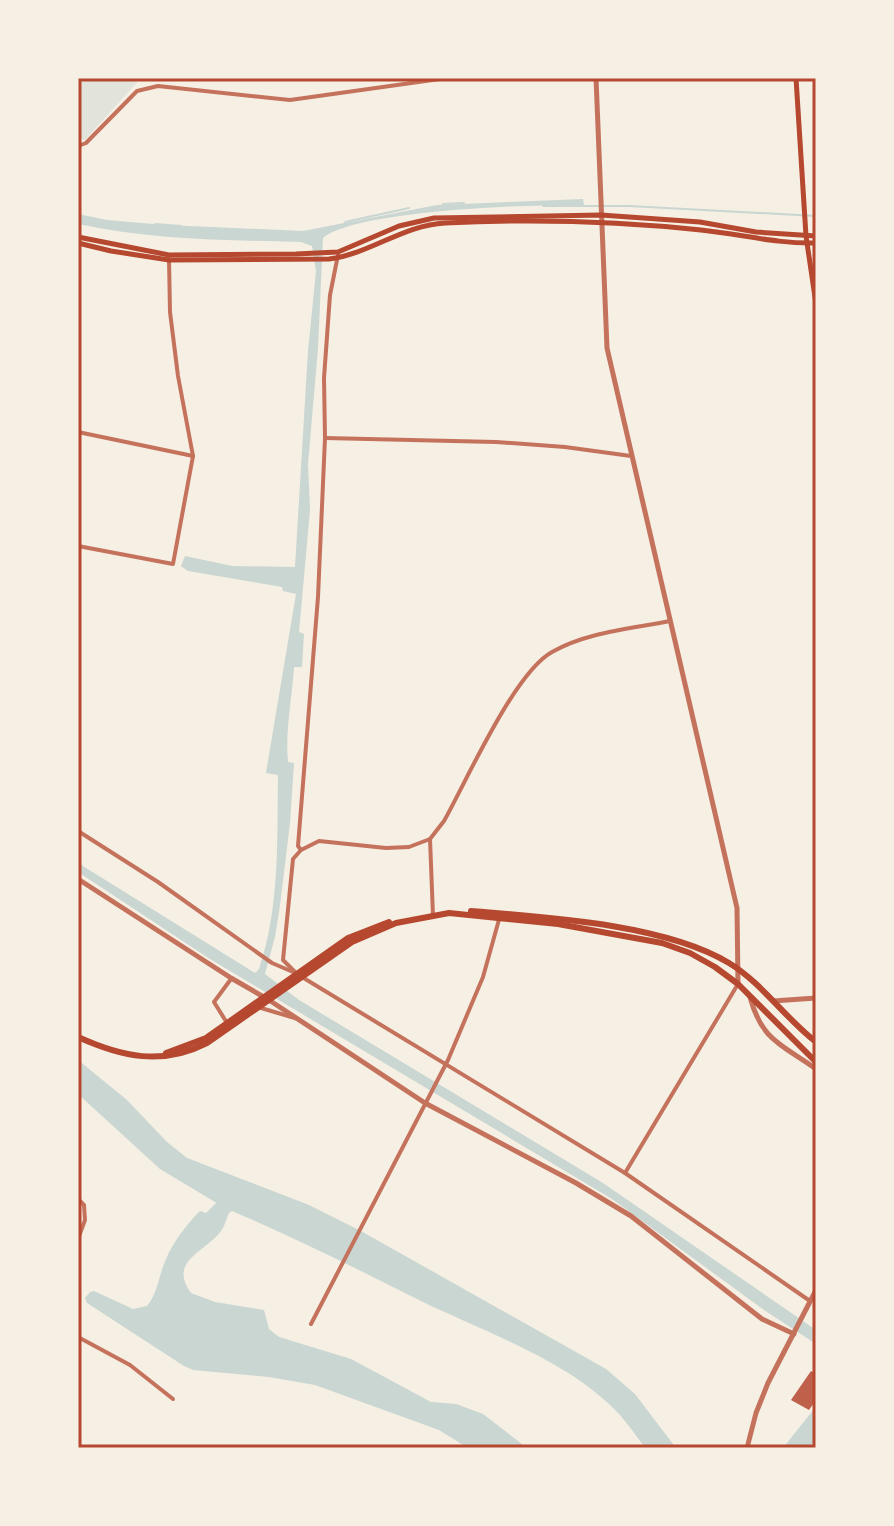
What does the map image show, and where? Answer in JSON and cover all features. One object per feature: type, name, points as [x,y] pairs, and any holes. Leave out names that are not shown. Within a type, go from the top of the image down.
[{"type":"main road","points":[[796,78],[806,240],[816,304]]},
{"type":"main road","points":[[78,240],[169,258],[329,256],[338,255],[399,226],[434,218],[700,222],[816,243]]},
{"type":"main road","points":[[806,240],[816,236]]},
{"type":"main road","points":[[78,1035],[110,1051],[138,1058],[170,1057],[190,1052],[207,1043],[348,938],[395,919],[447,909],[558,924],[662,943],[702,960],[738,984],[816,1062]]},
{"type":"main road","points":[[500,916],[560,918],[658,936],[695,947],[738,970],[816,1042]]},
{"type":"main road","points":[[78,1035],[111,1048],[138,1054],[169,1053],[206,1038],[261,1003]]},
{"type":"street","points":[[78,146],[86,143],[131,95],[158,86],[290,100],[447,78]]},
{"type":"street","points":[[596,78],[607,348],[737,908],[738,984],[625,1173]]},
{"type":"street","points":[[301,850],[298,846],[318,597],[325,438],[324,378],[330,295],[338,255]]},
{"type":"street","points":[[78,546],[173,564],[193,456],[174,344],[169,258]]},
{"type":"street","points":[[78,432],[193,456]]},
{"type":"street","points":[[325,438],[496,442],[631,456]]},
{"type":"street","points":[[300,975],[283,960],[293,859],[301,850],[319,841],[386,848],[409,847],[430,839],[444,821],[519,682],[548,653],[579,639],[672,620]]},
{"type":"street","points":[[78,831],[158,882],[272,963],[300,975],[625,1173],[812,1302]]},
{"type":"street","points":[[430,839],[433,914]]},
{"type":"street","points":[[78,879],[425,1103],[576,1183],[631,1216],[762,1319],[794,1334]]},
{"type":"street","points":[[311,1324],[445,1065],[483,977],[500,916]]},
{"type":"street","points":[[227,1023],[214,1002],[231,978]]},
{"type":"street","points":[[750,996],[756,1019],[765,1034],[816,1069]]},
{"type":"street","points":[[771,1001],[816,998]]},
{"type":"street","points":[[261,1003],[298,1019]]},
{"type":"street","points":[[78,1199],[84,1205],[85,1220],[78,1239]]},
{"type":"street","points":[[747,1448],[768,1383],[816,1290]]},
{"type":"street","points":[[78,1337],[130,1365],[173,1399]]},
{"type":"shaded area","points":[[78,78],[141,78],[85,140],[78,137]]},
{"type":"shaded area","points":[[583,199],[584,205],[407,215],[371,221],[323,238],[308,464],[310,510],[299,632],[304,634],[302,667],[294,667],[288,726],[288,762],[294,763],[290,823],[275,937],[265,974],[299,1000],[603,1183],[816,1330],[813,1342],[612,1199],[210,959],[78,872],[78,863],[255,973],[259,969],[271,922],[277,849],[278,775],[266,773],[296,594],[283,591],[282,587],[188,571],[181,566],[185,556],[232,566],[295,567],[316,271],[312,246],[301,242],[133,233],[78,224],[78,214],[165,225],[303,231],[437,205]]},
{"type":"shaded area","points":[[78,1060],[127,1100],[187,1158],[309,1205],[359,1230],[606,1369],[635,1394],[676,1448],[645,1448],[623,1418],[599,1395],[525,1349],[232,1211],[221,1231],[186,1265],[185,1282],[191,1293],[215,1302],[264,1310],[269,1329],[279,1337],[351,1359],[431,1402],[456,1404],[483,1414],[527,1448],[468,1448],[439,1430],[315,1385],[193,1370],[184,1366],[87,1303],[85,1298],[94,1291],[133,1309],[147,1306],[169,1253],[181,1234],[200,1211],[212,1215],[220,1205],[160,1169],[78,1094]]},
{"type":"shaded area","points":[[816,1405],[816,1448],[783,1448],[814,1409]]},
{"type":"building","points":[[811,1371],[816,1374],[816,1400],[809,1410],[791,1400]]},
{"type":"waterway","points":[[443,204],[464,203]]},
{"type":"waterway","points":[[543,206],[629,206],[816,216]]},
{"type":"waterway","points":[[345,222],[409,208]]},
{"type":"waterway","points":[[155,224],[181,226]]},
{"type":"waterway","points":[[281,884],[283,862]]},
{"type":"waterway","points":[[205,1219],[225,1199]]}]
